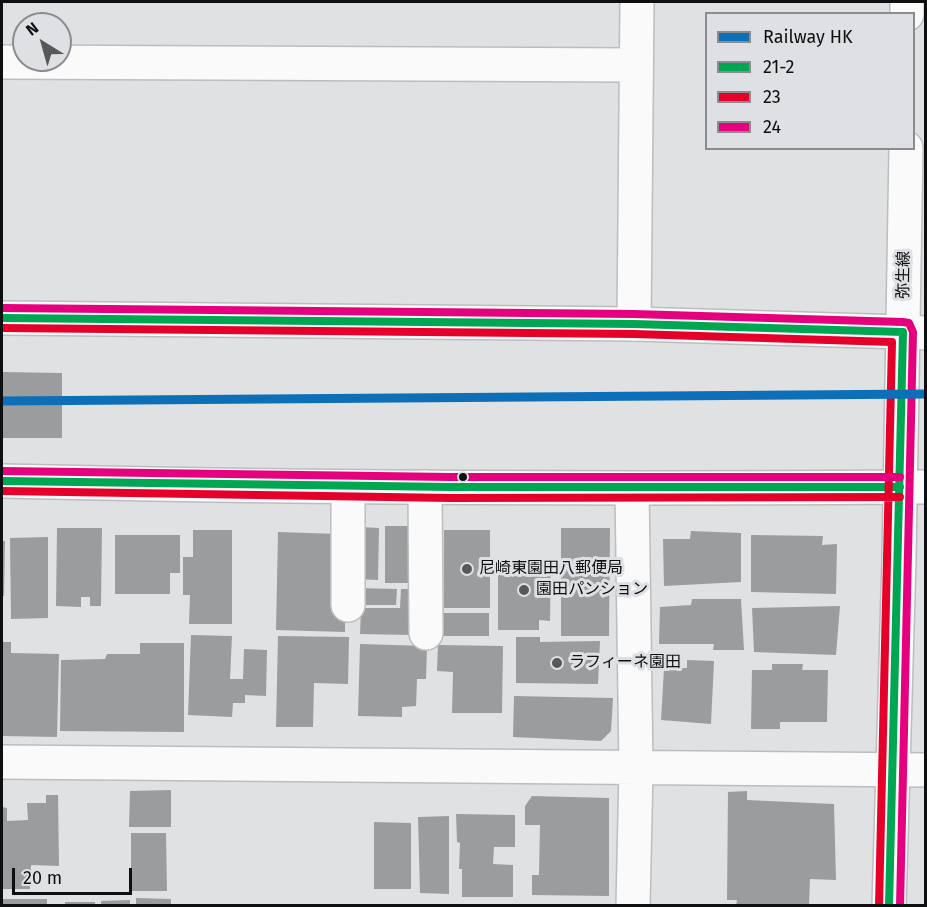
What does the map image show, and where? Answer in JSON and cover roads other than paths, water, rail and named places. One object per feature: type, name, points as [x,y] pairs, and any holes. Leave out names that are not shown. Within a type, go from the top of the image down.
[{"type":"street","points":[[634,324],[637,2]]},
{"type":"street","points":[[2,62],[636,65]]},
{"type":"street","name":"弥生線","points":[[889,902],[893,770],[913,487],[914,332],[906,150]]},
{"type":"street","points":[[2,318],[634,324],[914,332]]},
{"type":"street","points":[[2,481],[633,489],[913,487]]},
{"type":"street","points":[[348,487],[348,604]]},
{"type":"street","points":[[425,487],[426,633]]},
{"type":"street","points":[[633,489],[636,769],[633,906]]},
{"type":"street","points":[[2,762],[926,770]]},
{"type":"rail line","name":"HK","points":[[2,401],[926,394]]},
{"type":"place","name":"尼崎東園田八郵便局","points":[[467,569]]},
{"type":"place","name":"園田パンション","points":[[524,590]]},
{"type":"place","name":"ラフィーネ園田","points":[[557,663]]}]
